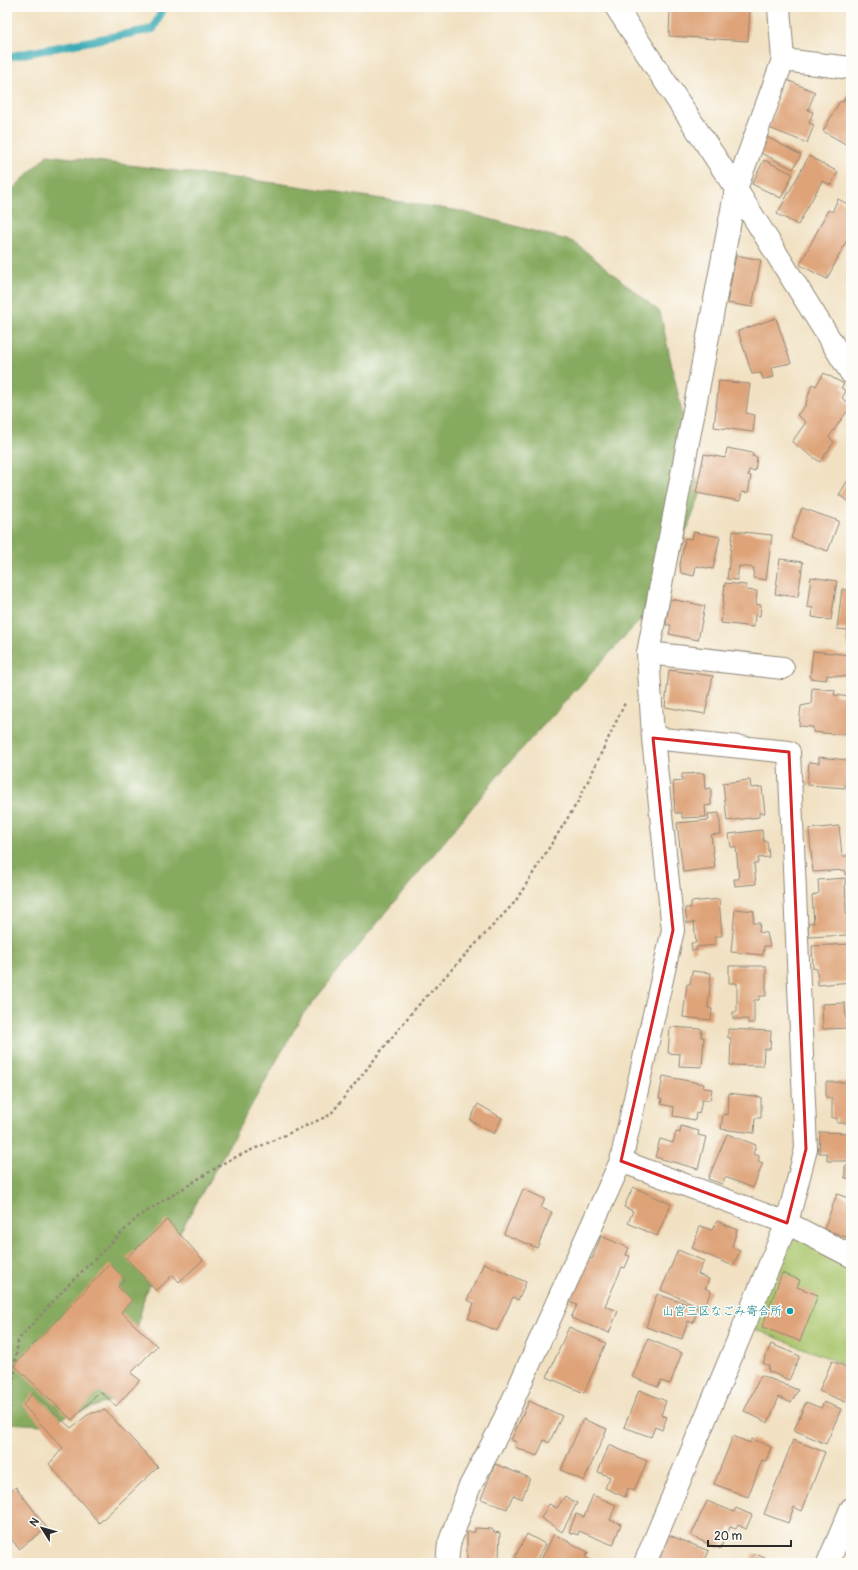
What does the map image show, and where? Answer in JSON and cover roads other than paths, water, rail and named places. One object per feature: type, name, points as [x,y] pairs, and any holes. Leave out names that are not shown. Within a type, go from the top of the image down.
[{"type":"street","points":[[616,7],[848,360]]},
{"type":"street","points":[[447,1563],[449,1544],[469,1488],[499,1431],[621,1161],[672,930],[653,738],[648,653],[736,189],[783,60],[779,7]]},
{"type":"street","points":[[783,60],[851,68]]},
{"type":"street","points":[[648,653],[783,668]]},
{"type":"street","points":[[645,1563],[787,1223],[806,1149],[789,752],[653,738]]},
{"type":"street","points":[[621,1161],[787,1223],[851,1256]]},
{"type":"street","points":[[828,1563],[851,1510]]},
{"type":"waterway","points":[[7,57],[153,29],[164,7]]},
{"type":"place","name":"山宮三区なごみ寄合所","points":[[790,1311]]}]
